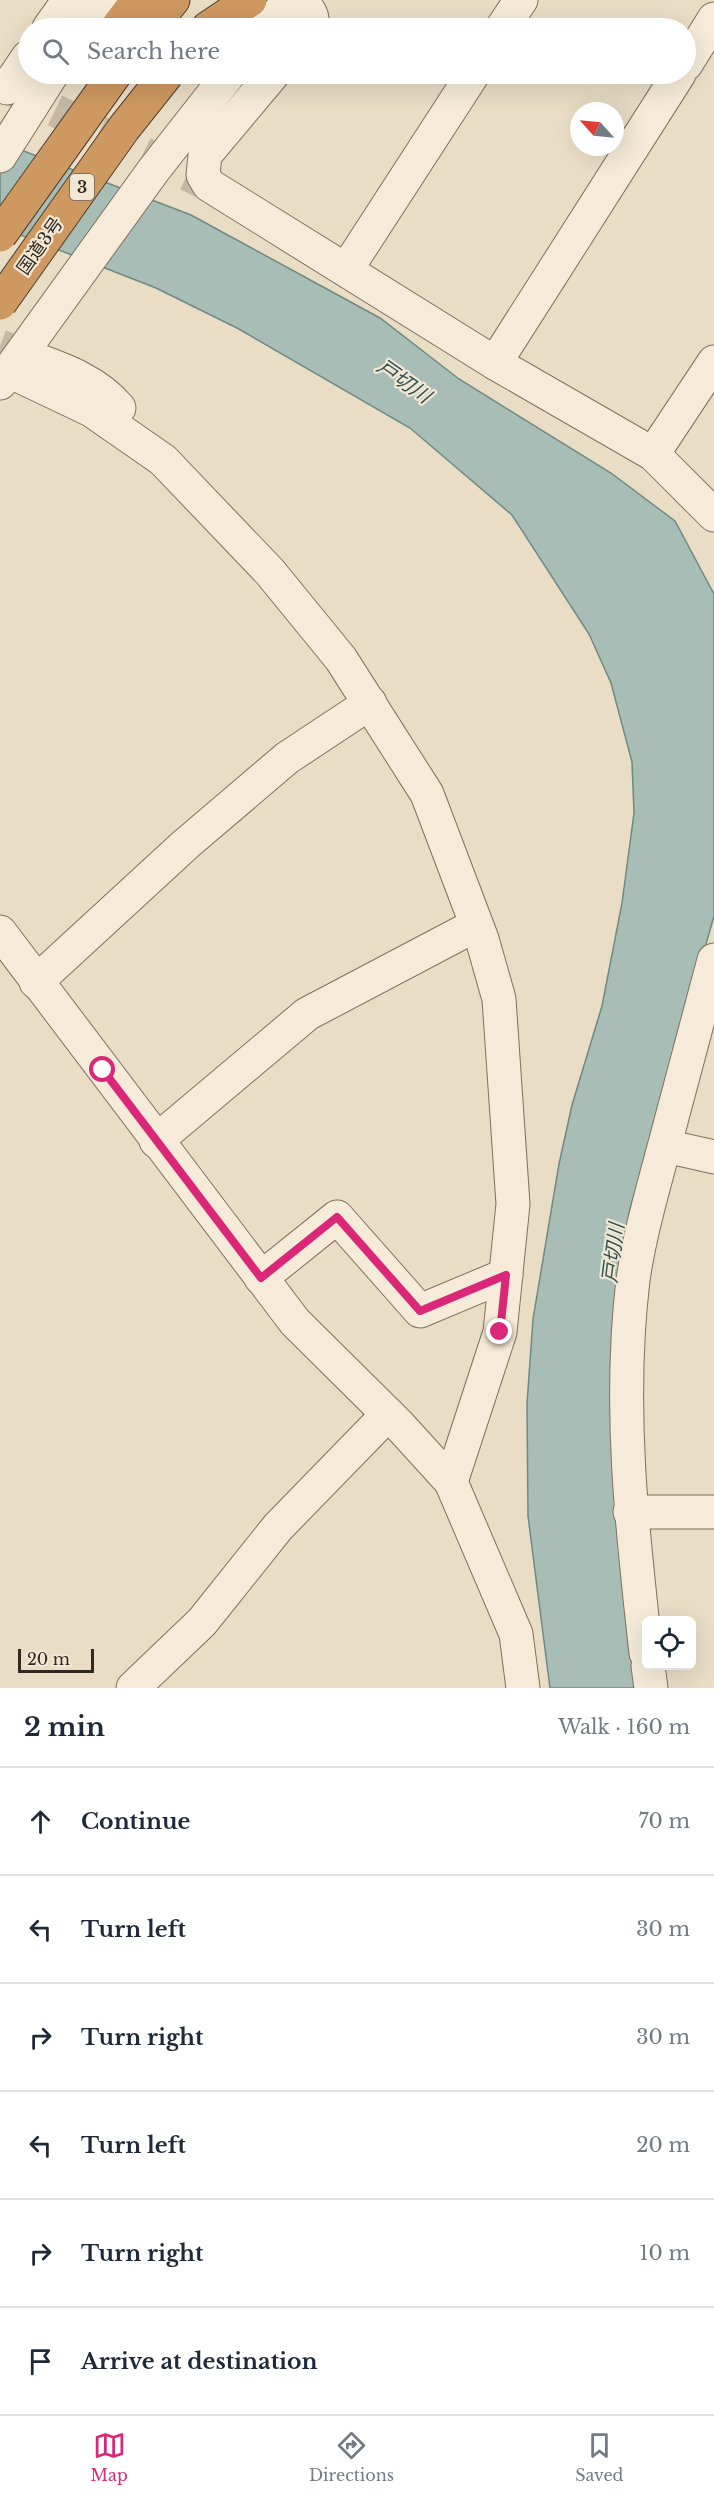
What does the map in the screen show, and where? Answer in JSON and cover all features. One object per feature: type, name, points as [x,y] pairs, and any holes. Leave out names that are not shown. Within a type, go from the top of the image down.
[{"type":"highway","points":[[124,18],[138,0]]},
{"type":"highway","points":[[158,18],[173,0]]},
{"type":"highway","points":[[211,18],[225,0]]},
{"type":"highway","points":[[223,18],[250,0]]},
{"type":"highway","points":[[0,221],[66,104],[80,84]]},
{"type":"highway","name":"3","points":[[0,235],[108,84]]},
{"type":"highway","name":"国道3号","points":[[0,303],[124,128],[159,84]]},
{"type":"street","points":[[56,18],[69,0]]},
{"type":"street","points":[[90,18],[103,0]]},
{"type":"street","points":[[274,18],[290,0]]},
{"type":"street","points":[[299,0],[309,8],[312,18]]},
{"type":"street","points":[[509,18],[521,0]]},
{"type":"street","points":[[696,48],[714,19]]},
{"type":"street","points":[[0,85],[7,88],[18,72]]},
{"type":"street","points":[[0,156],[24,113],[45,84]]},
{"type":"street","points":[[221,84],[153,171],[60,297],[11,370],[91,410],[163,460],[270,572],[341,659],[427,794],[476,925],[499,999],[513,1204],[500,1332],[452,1482]]},
{"type":"street","points":[[265,84],[205,155],[203,175],[209,184],[495,363],[653,454],[714,515]]},
{"type":"street","points":[[346,270],[467,84]]},
{"type":"street","points":[[495,363],[673,84]]},
{"type":"street","points":[[653,454],[714,362]]},
{"type":"street","points":[[36,982],[186,844],[287,758],[370,703]]},
{"type":"street","points":[[156,1141],[307,1014],[476,925]]},
{"type":"street","points":[[0,932],[295,1322],[388,1414],[452,1482],[516,1634],[523,1688]]},
{"type":"street","points":[[642,1618],[630,1512],[626,1398],[634,1279],[662,1155],[714,960]]},
{"type":"street","points":[[662,1155],[674,1148],[714,1157]]},
{"type":"street","points":[[261,1278],[337,1217],[420,1311],[506,1275]]},
{"type":"street","points":[[133,1688],[202,1622],[278,1527],[388,1414]]},
{"type":"street","points":[[630,1512],[714,1512]]},
{"type":"street","points":[[649,1670],[651,1688]]},
{"type":"water","name":"戸切川","points":[[0,142],[191,215],[380,318],[459,379],[611,473],[675,521],[714,594],[714,916],[629,1213],[616,1347],[638,1688],[550,1688],[528,1516],[527,1404],[533,1319],[559,1164],[572,1105],[602,1006],[622,903],[634,813],[632,762],[611,683],[589,634],[512,515],[410,428],[237,328],[156,288],[0,227]]},
{"type":"tunnel","points":[[11,89],[209,185]]},
{"type":"tunnel","points":[[0,346],[26,356]]},
{"type":"route","points":[[103,1070],[261,1278],[337,1217],[420,1311],[506,1275],[500,1332]]}]
